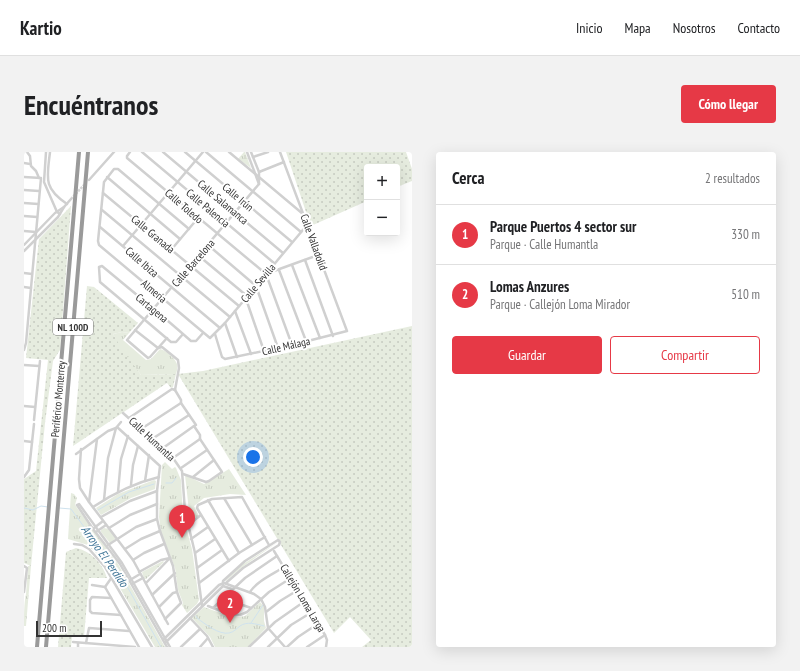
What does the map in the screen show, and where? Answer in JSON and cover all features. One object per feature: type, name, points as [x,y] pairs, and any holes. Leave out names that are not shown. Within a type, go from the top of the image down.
[{"type":"highway","name":"Periférico Monterrey","points":[[37,647],[79,152]]},
{"type":"highway","name":"Periférico Monterrey","points":[[46,647],[88,152]]},
{"type":"street","points":[[28,152],[30,156],[30,164]]},
{"type":"street","points":[[46,152],[44,182],[57,212],[60,214]]},
{"type":"street","points":[[50,152],[48,183],[54,194],[65,206]]},
{"type":"street","points":[[89,180],[114,152]]},
{"type":"street","name":"Calle Toledo","points":[[130,152],[127,158],[266,274]]},
{"type":"street","name":"Calle Palencia","points":[[142,152],[274,263]]},
{"type":"street","name":"Calle Salamanca","points":[[163,152],[283,253]]},
{"type":"street","name":"Calle Irún","points":[[185,152],[292,242]]},
{"type":"street","points":[[123,246],[203,152]]},
{"type":"street","points":[[206,152],[301,232]]},
{"type":"street","points":[[229,152],[304,214]]},
{"type":"street","points":[[247,152],[259,184]]},
{"type":"street","points":[[251,152],[259,172],[259,184]]},
{"type":"street","points":[[253,158],[268,152]]},
{"type":"street","name":"Calle Valladolid","points":[[280,152],[347,331]]},
{"type":"street","points":[[256,174],[284,162]]},
{"type":"street","points":[[24,163],[30,164],[40,178],[36,240],[26,328],[26,343],[24,350]]},
{"type":"street","points":[[100,227],[104,182],[114,169],[118,169],[189,228]]},
{"type":"street","points":[[24,177],[40,178]]},
{"type":"street","points":[[107,177],[180,239]]},
{"type":"street","name":"Calle Barcelona","points":[[158,348],[150,357],[147,358],[128,342],[128,338],[259,184]]},
{"type":"street","points":[[24,190],[39,191]]},
{"type":"street","name":"Calle Granada","points":[[104,193],[239,306]]},
{"type":"street","points":[[50,196],[54,194]]},
{"type":"street","points":[[24,251],[60,214],[71,199]]},
{"type":"street","points":[[24,203],[38,204]]},
{"type":"street","points":[[24,245],[65,206]]},
{"type":"street","points":[[102,209],[132,236],[230,317]]},
{"type":"street","points":[[24,216],[37,217]]},
{"type":"street","points":[[171,250],[198,218]]},
{"type":"street","name":"Calle Sevilla","points":[[208,337],[211,338],[225,323],[307,225]]},
{"type":"street","name":"Almeria","points":[[100,227],[99,245],[208,337]]},
{"type":"street","name":"Calle Ibiza","points":[[100,227],[220,328]]},
{"type":"street","points":[[24,231],[36,233]]},
{"type":"street","points":[[208,245],[256,286],[278,348]]},
{"type":"street","points":[[269,270],[272,272],[279,270],[318,255]]},
{"type":"street","points":[[199,256],[246,297],[264,351]]},
{"type":"street","points":[[306,260],[333,336]]},
{"type":"street","points":[[292,265],[320,338]]},
{"type":"street","name":"Cartagena","points":[[144,320],[100,283],[98,280],[98,268],[100,266],[194,342],[203,333]]},
{"type":"street","points":[[279,270],[306,341]]},
{"type":"street","points":[[24,273],[32,274]]},
{"type":"street","points":[[266,274],[292,345]]},
{"type":"street","points":[[24,287],[31,288]]},
{"type":"street","points":[[24,301],[30,302]]},
{"type":"street","points":[[235,311],[251,354]]},
{"type":"street","points":[[144,320],[172,343],[175,343],[183,334]]},
{"type":"street","points":[[225,323],[237,357]]},
{"type":"street","points":[[135,330],[158,348],[163,347],[178,360],[179,368],[175,390],[181,400],[181,403],[196,425],[194,426],[200,435],[200,439],[222,472],[207,482],[183,474]]},
{"type":"street","name":"Calle Málaga","points":[[215,334],[222,357],[224,359],[333,336],[347,331]]},
{"type":"street","points":[[158,348],[167,338]]},
{"type":"street","points":[[24,477],[29,470],[40,361]]},
{"type":"street","points":[[24,365],[39,366]]},
{"type":"street","points":[[129,418],[172,389],[175,390]]},
{"type":"street","points":[[141,429],[181,403]]},
{"type":"street","points":[[24,406],[36,407]]},
{"type":"street","name":"Calle Humantla","points":[[123,413],[163,448],[181,468],[183,474],[184,503],[195,553],[202,607]]},
{"type":"street","points":[[152,439],[189,414]]},
{"type":"street","points":[[104,500],[108,458],[117,427],[121,422]]},
{"type":"street","points":[[163,448],[194,426]]},
{"type":"street","points":[[117,427],[160,465],[157,519],[175,574],[180,603],[165,619]]},
{"type":"street","points":[[76,454],[108,431],[117,427]]},
{"type":"street","points":[[118,492],[121,459],[128,436]]},
{"type":"street","points":[[89,502],[97,439]]},
{"type":"street","points":[[173,458],[200,439]]},
{"type":"street","points":[[24,441],[32,442]]},
{"type":"street","points":[[131,486],[133,465],[138,446]]},
{"type":"street","points":[[82,450],[79,483],[80,488],[133,560],[168,624]]},
{"type":"street","points":[[181,468],[207,450]]},
{"type":"street","points":[[145,481],[149,456]]},
{"type":"street","points":[[193,477],[214,460]]},
{"type":"street","points":[[93,507],[131,486],[159,477]]},
{"type":"street","points":[[101,517],[130,501],[158,491]]},
{"type":"street","points":[[229,561],[197,508],[198,505],[208,500],[242,497],[269,545]]},
{"type":"street","points":[[224,498],[252,545]]},
{"type":"street","points":[[208,500],[239,554]]},
{"type":"street","points":[[130,579],[122,563],[95,530],[78,504],[95,530],[120,564],[130,579],[133,583],[167,647]]},
{"type":"street","points":[[109,528],[130,515],[157,504]]},
{"type":"street","points":[[188,525],[200,515]]},
{"type":"street","points":[[108,545],[136,527],[157,519]]},
{"type":"street","points":[[95,530],[103,521]]},
{"type":"street","points":[[95,530],[106,525]]},
{"type":"street","points":[[191,539],[208,527]]},
{"type":"street","points":[[125,549],[140,540],[160,532]]},
{"type":"street","points":[[199,583],[265,537]]},
{"type":"street","points":[[195,553],[215,539]]},
{"type":"street","points":[[165,641],[201,603],[223,584],[243,568],[279,545],[280,542],[277,540],[238,566],[227,577],[223,584],[202,607],[165,641]]},
{"type":"street","points":[[74,544],[82,545],[89,549],[103,564],[152,647]]},
{"type":"street","points":[[133,560],[164,544]]},
{"type":"street","points":[[197,568],[222,550]]},
{"type":"street","name":"Callejón Loma Larga","points":[[274,551],[319,623],[327,640],[326,647]]},
{"type":"street","points":[[213,608],[253,571],[277,556]]},
{"type":"street","points":[[130,579],[161,560],[170,558]]},
{"type":"street","points":[[146,583],[170,558]]},
{"type":"street","points":[[24,592],[25,567]]},
{"type":"street","points":[[250,592],[259,583],[284,567]]},
{"type":"street","points":[[152,595],[175,574]]},
{"type":"street","points":[[105,587],[112,577]]},
{"type":"street","points":[[133,583],[143,578]]},
{"type":"street","points":[[208,606],[230,615],[238,616],[245,614],[261,599],[291,578]]},
{"type":"street","points":[[226,583],[234,588]]},
{"type":"street","points":[[223,584],[250,592],[261,599],[266,612],[268,628],[286,647],[319,623]]},
{"type":"street","points":[[92,585],[105,587],[139,647]]},
{"type":"street","points":[[266,612],[298,590]]},
{"type":"street","points":[[159,607],[173,593],[177,592]]},
{"type":"street","points":[[112,598],[93,597],[90,599],[89,609],[92,613],[121,615]]},
{"type":"street","points":[[223,598],[251,608]]},
{"type":"street","points":[[249,647],[268,628],[305,601]]},
{"type":"street","points":[[268,647],[291,626],[312,612]]},
{"type":"street","points":[[190,618],[214,647]]},
{"type":"street","points":[[86,643],[88,630],[90,628],[130,631]]},
{"type":"street","points":[[181,647],[200,629]]},
{"type":"street","points":[[307,647],[325,635]]},
{"type":"street","points":[[200,647],[208,638]]},
{"type":"street","points":[[165,641],[170,647]]},
{"type":"street","points":[[73,642],[136,647]]},
{"type":"green space","points":[[245,152],[251,168],[238,159]]},
{"type":"green space","points":[[286,152],[406,152],[412,169],[412,181],[400,186],[400,164],[364,164],[364,202],[313,225],[312,230]]},
{"type":"green space","points":[[71,206],[60,350],[53,361],[45,423],[31,566],[24,563],[24,479],[36,471],[48,360],[26,358],[39,239]]},
{"type":"green space","points":[[87,286],[94,287],[138,323],[129,333],[122,332],[113,334],[141,375],[176,374],[173,387],[171,388],[167,383],[73,446]]},
{"type":"green space","points":[[412,326],[412,647],[362,647],[371,640],[350,617],[334,633],[178,374],[203,371]]},
{"type":"green space","points":[[122,332],[129,333],[123,340],[146,360],[151,359],[160,349],[167,353],[177,364],[176,374],[141,375],[123,351],[113,334]]},
{"type":"green space","points":[[165,462],[172,469],[175,467],[176,468],[181,480],[183,517],[192,549],[199,600],[197,604],[187,613],[182,605],[183,603],[178,590],[175,568],[161,532],[159,517],[162,465]]},
{"type":"green space","points":[[229,469],[246,495],[230,494],[204,498],[194,506],[199,516],[190,520],[185,475],[204,484]]},
{"type":"green space","points":[[154,480],[156,481],[155,489],[131,498],[101,515],[96,508],[118,494]]},
{"type":"green space","points":[[229,483],[229,490],[219,491],[218,484]]},
{"type":"green space","points":[[71,493],[77,498],[75,505],[118,564],[165,647],[155,647],[105,563],[88,545],[68,539]]},
{"type":"green space","points":[[104,528],[109,529],[115,537],[115,539],[110,543],[101,532]]},
{"type":"green space","points":[[278,542],[241,568],[225,581],[240,566]]},
{"type":"green space","points":[[76,548],[87,552],[96,559],[103,568],[107,578],[89,578],[84,637],[72,636],[71,647],[58,647],[66,552]]},
{"type":"green space","points":[[163,561],[164,562],[146,579],[144,579],[142,572]]},
{"type":"green space","points":[[28,566],[31,566],[26,626],[24,626],[24,605]]},
{"type":"green space","points":[[260,602],[264,607],[264,621],[266,628],[248,647],[215,647],[210,637],[192,618],[204,607],[223,614],[239,617],[245,616]]},
{"type":"waterway","points":[[166,483],[172,483],[176,478]]},
{"type":"waterway","points":[[98,510],[129,492],[154,484]]},
{"type":"waterway","name":"Arroyo El Perdido","points":[[24,508],[33,510],[41,506],[48,507]]},
{"type":"waterway","name":"Arroyo El Perdido","points":[[59,508],[71,509],[87,531],[98,542],[119,572],[161,647]]},
{"type":"waterway","points":[[251,623],[263,605]]},
{"type":"waterway","points":[[196,616],[212,628],[225,633],[232,632],[243,624],[252,623],[264,626]]},
{"type":"tunnel","points":[[71,199],[84,185]]},
{"type":"place","name":"Parque Puertos 4 sector sur","points":[[182,538]]},
{"type":"place","name":"Lomas Anzures","points":[[230,623]]}]
